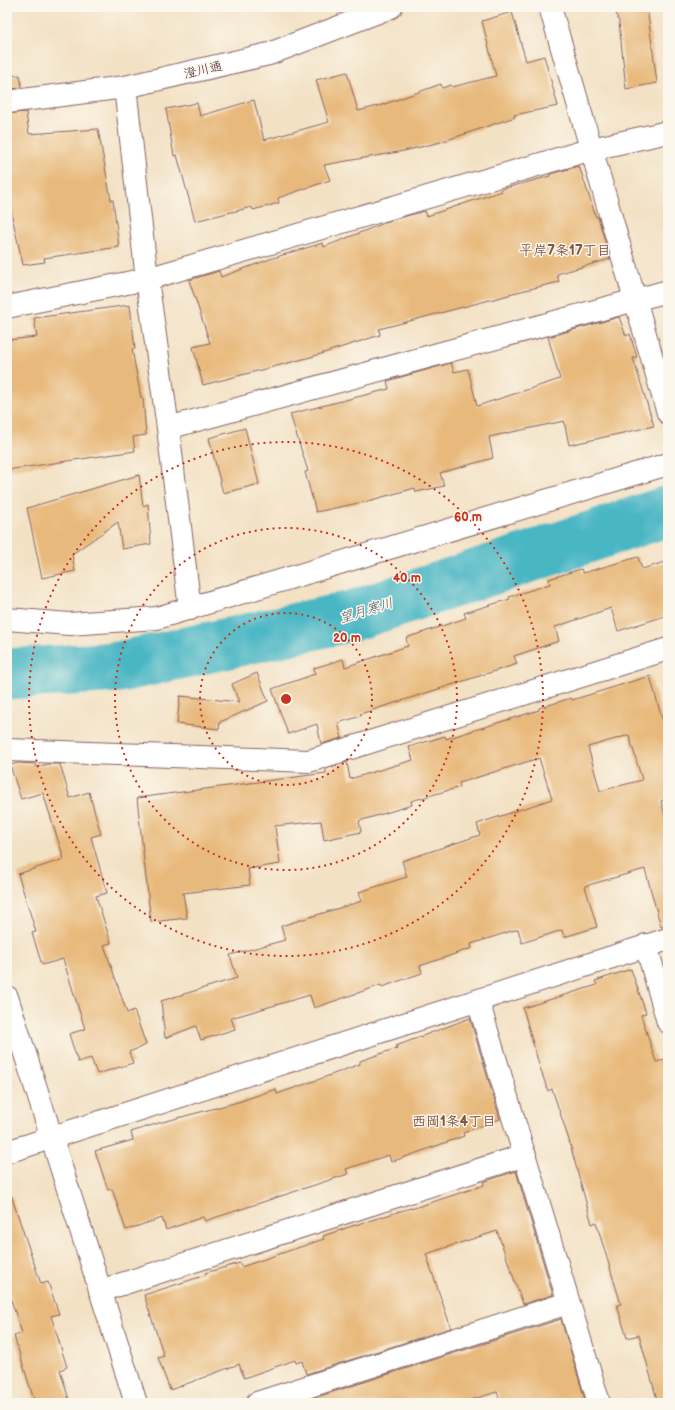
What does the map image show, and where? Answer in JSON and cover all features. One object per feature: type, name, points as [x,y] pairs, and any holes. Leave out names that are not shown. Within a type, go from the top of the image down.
[{"type":"street","name":"澄川通","points":[[7,102],[125,87],[269,54],[391,7]]},
{"type":"street","points":[[550,7],[668,413]]},
{"type":"street","points":[[125,87],[147,279],[168,428],[190,609]]},
{"type":"street","points":[[7,307],[147,279],[592,150],[668,132]]},
{"type":"street","points":[[168,428],[668,291]]},
{"type":"street","points":[[7,619],[70,624],[157,618],[668,464]]},
{"type":"street","points":[[7,750],[309,761],[668,649]]},
{"type":"street","points":[[7,1152],[668,939]]},
{"type":"street","points":[[646,945],[668,1022]]},
{"type":"street","points":[[7,997],[136,1403]]},
{"type":"street","points":[[478,1001],[599,1403]]},
{"type":"street","points":[[100,1291],[525,1155]]},
{"type":"street","points":[[257,1403],[568,1303]]},
{"type":"building","points":[[614,7],[647,7],[657,83],[626,89],[619,22]]},
{"type":"building","points":[[512,12],[526,61],[544,56],[558,106],[514,115],[515,117],[441,142],[404,151],[324,165],[330,180],[278,198],[279,203],[253,210],[252,207],[195,221],[177,155],[174,156],[166,109],[197,103],[200,116],[254,100],[264,140],[329,122],[316,80],[347,72],[358,111],[382,105],[441,84],[442,88],[451,85],[452,87],[496,76],[482,21]]},
{"type":"building","points":[[20,75],[22,88],[7,89],[7,76]]},
{"type":"building","points":[[26,112],[29,134],[98,129],[111,200],[113,200],[119,247],[44,258],[45,262],[23,265],[7,194],[7,114]]},
{"type":"building","points":[[579,166],[596,217],[598,217],[610,259],[557,274],[559,282],[379,329],[380,335],[311,357],[203,385],[193,347],[210,343],[189,280],[219,271],[221,277],[273,258],[323,243],[324,247],[392,220],[425,211],[427,216],[502,191],[502,189],[550,176],[550,174]]},
{"type":"building","points":[[130,305],[135,349],[132,349],[141,398],[143,398],[146,435],[133,437],[135,451],[7,470],[7,340],[37,337],[34,318]]},
{"type":"building","points":[[619,317],[626,336],[630,334],[637,357],[633,358],[654,426],[569,445],[564,421],[489,437],[493,458],[440,473],[444,486],[416,492],[415,488],[368,501],[316,512],[305,472],[308,471],[290,414],[389,389],[387,381],[451,363],[454,372],[468,369],[477,406],[560,379],[548,337]]},
{"type":"building","points":[[245,428],[259,484],[223,493],[209,438]]},
{"type":"building","points":[[139,475],[143,506],[148,504],[151,544],[122,549],[118,522],[72,554],[75,571],[42,578],[27,508]]},
{"type":"building","points":[[638,557],[642,569],[668,561],[668,615],[618,631],[611,608],[555,627],[559,641],[514,656],[517,664],[360,714],[361,716],[338,723],[342,738],[321,744],[317,724],[288,734],[272,689],[315,674],[314,668],[343,659],[345,667],[408,646],[406,638],[466,618],[464,613],[510,599],[509,597],[550,584],[549,579],[581,569],[583,573]]},
{"type":"building","points":[[257,673],[268,701],[220,722],[219,729],[177,724],[180,696],[239,702],[232,684]]},
{"type":"building","points":[[650,676],[668,740],[668,799],[661,801],[668,826],[668,926],[661,927],[645,869],[585,886],[597,927],[564,937],[562,930],[522,943],[518,929],[471,944],[472,948],[420,966],[422,973],[382,987],[381,985],[314,1008],[310,995],[231,1018],[235,1029],[201,1040],[196,1026],[165,1038],[161,1001],[237,978],[230,955],[285,940],[281,926],[362,901],[359,892],[407,877],[402,861],[480,835],[477,824],[552,799],[539,758],[459,783],[460,787],[411,801],[412,805],[359,821],[361,832],[324,840],[321,821],[275,826],[280,864],[248,869],[250,885],[183,893],[187,918],[151,922],[137,798],[326,773],[326,769],[347,762],[350,779],[413,760],[409,747],[445,736],[446,739],[539,710],[539,708],[571,698],[572,700]],"holes":[[[629,735],[642,780],[600,791],[588,747]]]},
{"type":"building","points":[[18,763],[35,764],[37,767],[48,764],[60,764],[70,798],[89,792],[101,834],[91,837],[107,893],[96,896],[111,943],[104,945],[127,1013],[134,1010],[146,1045],[129,1052],[133,1063],[97,1074],[91,1058],[78,1062],[69,1034],[85,1029],[63,959],[42,965],[32,933],[36,932],[18,874],[64,859],[43,793],[21,799],[10,765]]},
{"type":"building","points":[[631,969],[646,1013],[641,1015],[656,1062],[664,1060],[668,1074],[668,1403],[658,1403],[639,1335],[627,1338],[617,1305],[621,1304],[596,1222],[592,1224],[568,1137],[552,1089],[548,1091],[523,1008],[597,985],[595,981]]},
{"type":"building","points":[[470,1018],[500,1119],[463,1133],[464,1136],[391,1162],[389,1155],[346,1169],[348,1174],[205,1221],[203,1217],[166,1230],[162,1218],[126,1230],[112,1189],[108,1190],[95,1151],[133,1140],[131,1132],[159,1123],[238,1102],[276,1089],[277,1094],[320,1079],[360,1064],[360,1061],[397,1048],[396,1046]]},
{"type":"building","points":[[516,1171],[553,1295],[523,1304],[497,1231],[426,1254],[451,1328],[306,1374],[302,1361],[296,1363],[295,1360],[244,1378],[239,1364],[170,1390],[158,1358],[164,1356],[144,1295],[206,1275],[205,1273],[240,1263],[241,1267],[324,1239],[323,1236],[352,1226],[411,1209],[484,1185],[483,1182]]},
{"type":"building","points":[[11,1195],[41,1284],[48,1282],[59,1314],[51,1316],[67,1367],[60,1370],[70,1403],[35,1403],[14,1336],[22,1333],[7,1288],[7,1196]]},
{"type":"building","points":[[561,1319],[586,1403],[501,1403],[497,1392],[461,1403],[316,1403],[314,1398]]},
{"type":"waterway","name":"望月寒川","points":[[7,674],[119,667],[352,616],[668,511]]},
{"type":"district","name":"平岸7条17丁目","points":[[565,250]]},
{"type":"district","name":"西岡1条4丁目","points":[[454,1121]]}]
